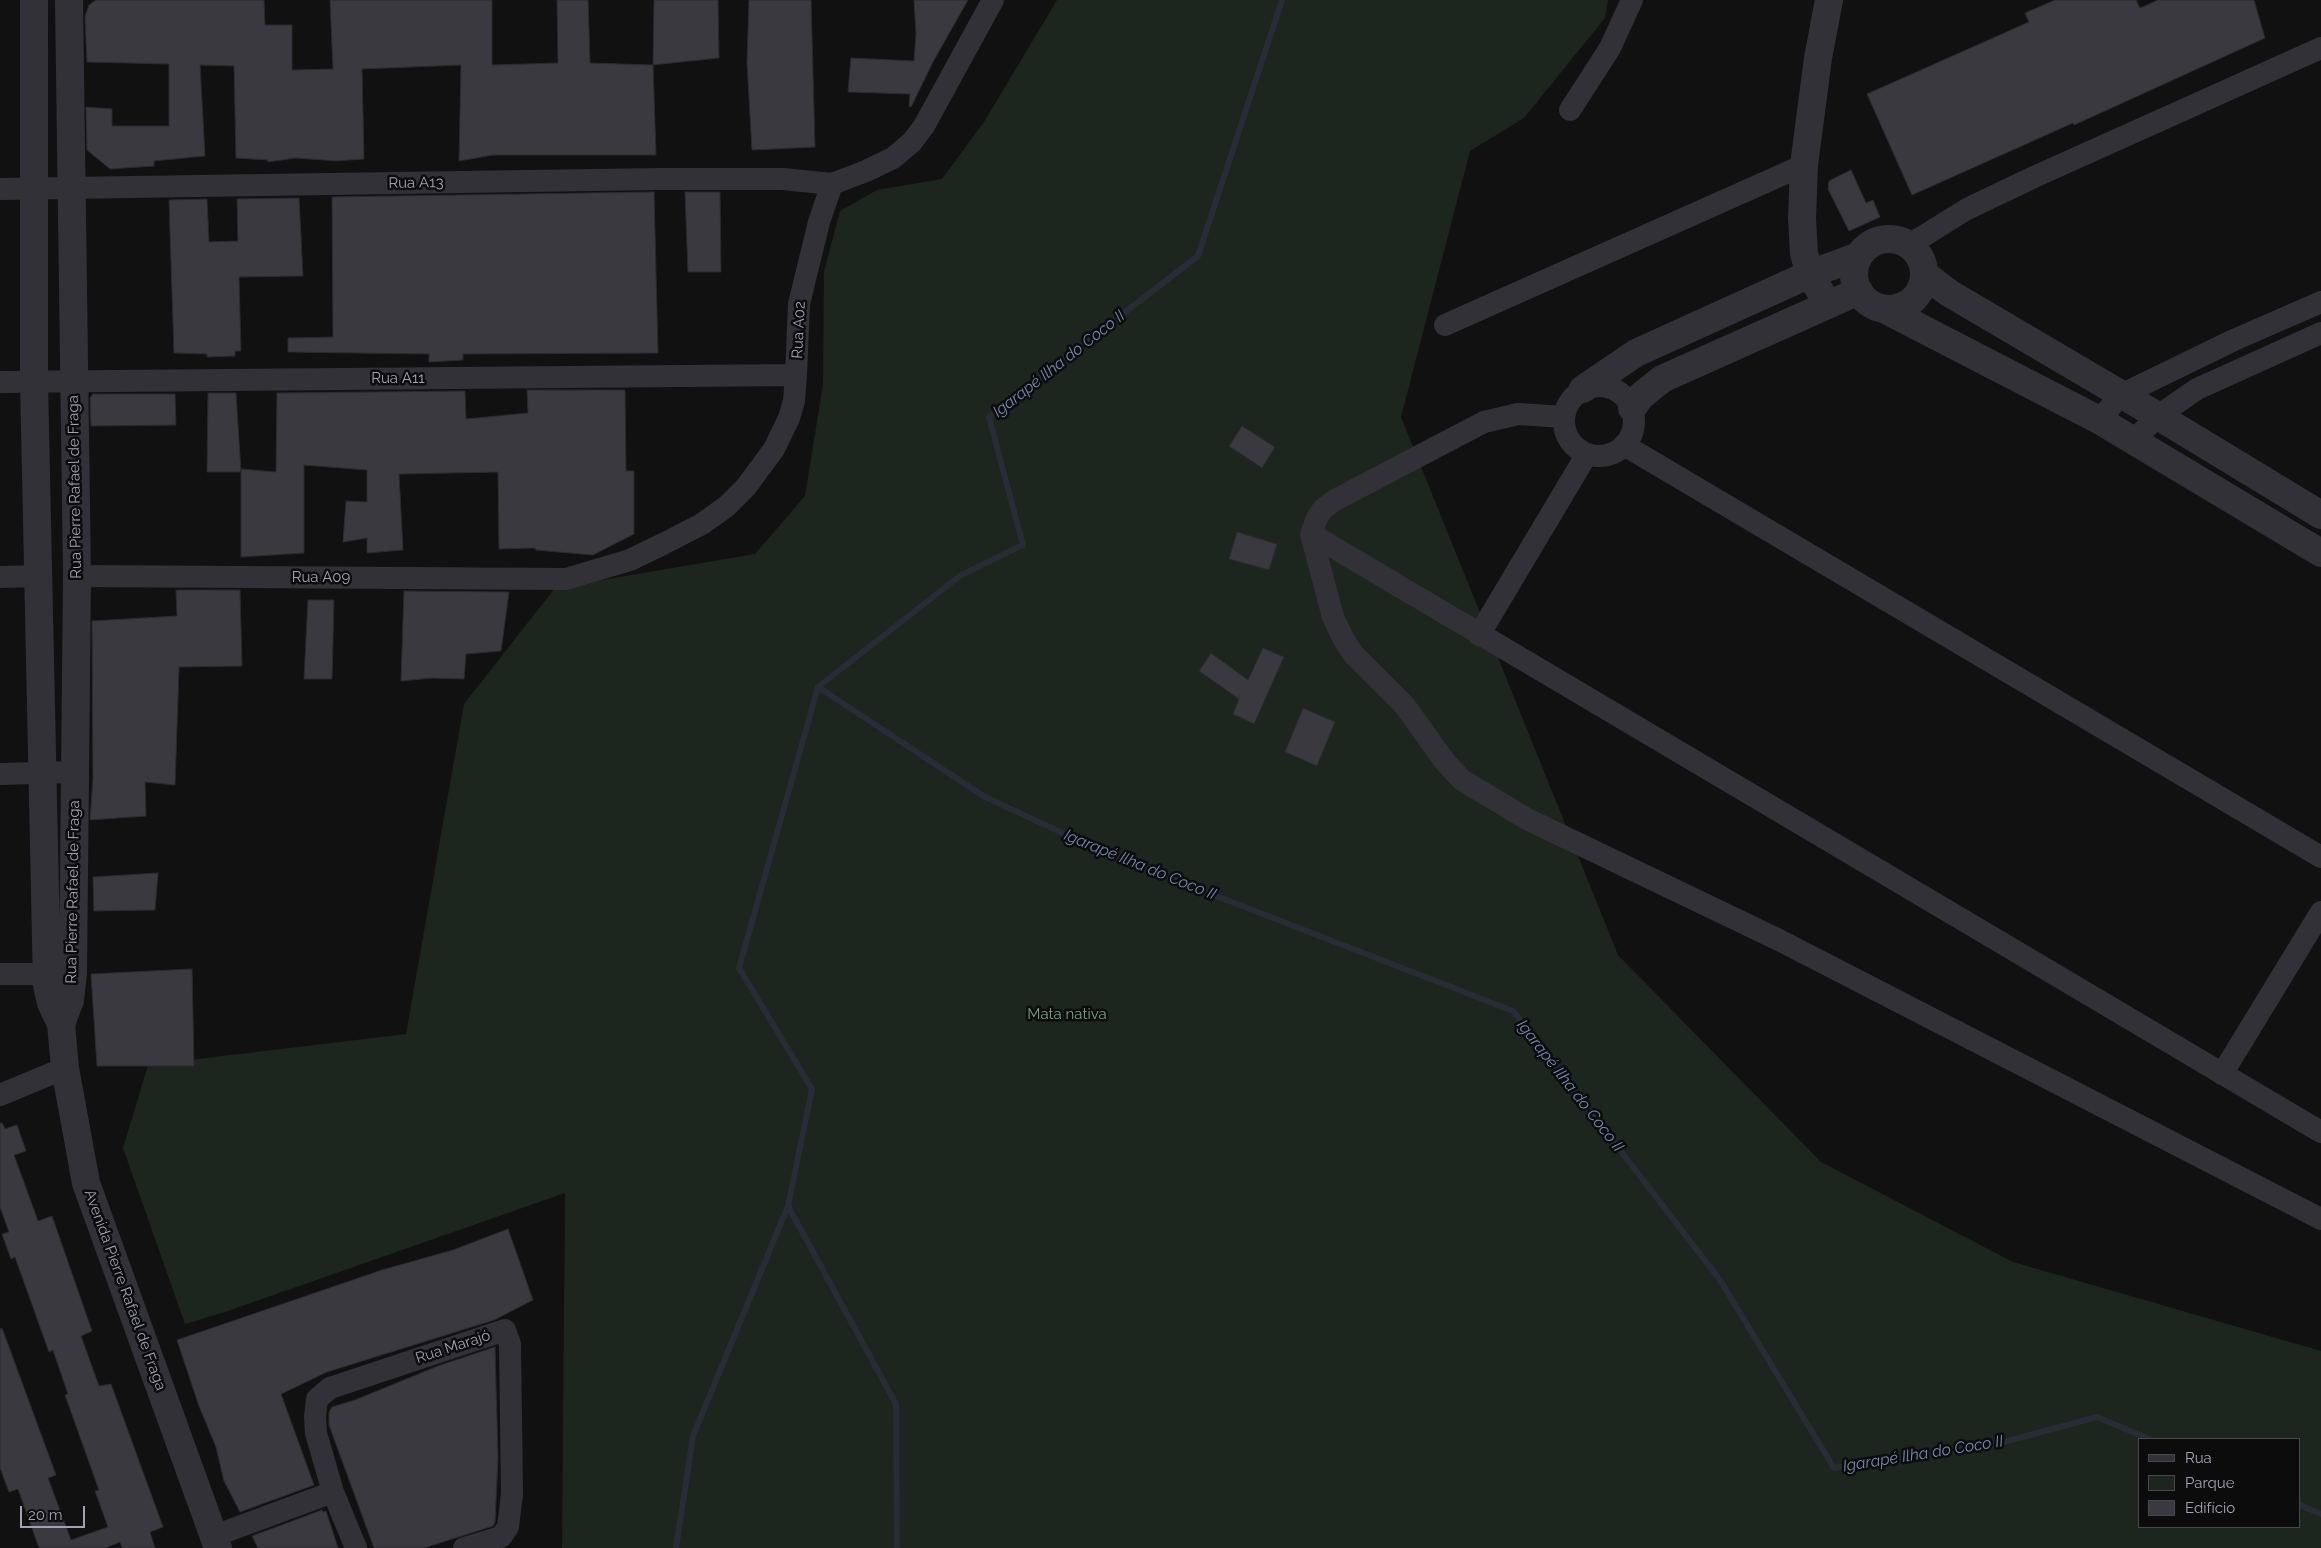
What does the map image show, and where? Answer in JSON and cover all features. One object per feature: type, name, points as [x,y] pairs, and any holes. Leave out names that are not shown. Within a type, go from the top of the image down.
[{"type":"street","name":"Rua Pierre Rafael de Fraga","points":[[34,0],[34,381],[37,576],[43,773],[60,974],[70,1000],[60,1024]]},
{"type":"street","name":"Rua Pierre Rafael de Fraga","points":[[60,974],[75,772],[77,576],[69,0]]},
{"type":"street","points":[[832,184],[866,171],[892,158],[912,142],[924,126],[993,0]]},
{"type":"street","points":[[1570,110],[1610,48],[1632,0]]},
{"type":"street","points":[[1827,303],[1810,274],[1804,245],[1804,165],[1818,58],[1829,0]]},
{"type":"street","points":[[1909,245],[1967,209],[2034,176],[2321,48]]},
{"type":"street","points":[[1445,324],[1804,165]]},
{"type":"street","name":"Rua A13","points":[[0,189],[678,179],[783,179],[832,184]]},
{"type":"street","name":"Rua A02","points":[[566,579],[630,560],[702,524],[727,506],[746,487],[774,449],[789,418],[794,401],[798,304],[818,222],[832,184]]},
{"type":"street","points":[[1583,389],[1594,385],[1612,388],[1626,398],[1632,408],[1633,429],[1624,446],[1607,455],[1587,454],[1577,449],[1569,440],[1564,429],[1564,417],[1567,406],[1574,396],[1583,389],[1636,353],[1810,274],[1859,256],[1872,243],[1881,240],[1900,241],[1909,245],[1920,258],[1924,274],[1923,286],[1917,296],[1908,304],[1898,309],[1886,310]]},
{"type":"street","points":[[1859,256],[1854,272],[1859,291],[1864,299],[1874,306],[1886,310],[2099,420],[2321,553]]},
{"type":"street","points":[[1924,274],[1949,293],[2321,515]]},
{"type":"street","points":[[1632,408],[1641,396],[1662,379],[1827,303],[1859,291]]},
{"type":"street","points":[[2099,420],[2121,395],[2226,344],[2321,302]]},
{"type":"street","points":[[2133,441],[2158,416],[2197,389],[2321,333]]},
{"type":"street","name":"Rua A11","points":[[0,382],[796,375]]},
{"type":"street","points":[[1564,417],[1518,414],[1484,422],[1335,500],[1317,518],[1311,534],[1333,618],[1344,640],[1354,655],[1405,706],[1446,763],[1462,780],[1527,819],[1779,940],[2321,1219]]},
{"type":"street","points":[[1624,446],[2321,857]]},
{"type":"street","points":[[1479,635],[1587,454]]},
{"type":"street","points":[[1311,534],[2321,1132]]},
{"type":"street","points":[[0,577],[37,576]]},
{"type":"street","name":"Rua A09","points":[[77,576],[566,579]]},
{"type":"street","points":[[0,774],[75,772]]},
{"type":"street","points":[[2222,1074],[2321,912]]},
{"type":"street","points":[[0,974],[60,974]]},
{"type":"street","name":"Avenida Pierre Rafael de Fraga","points":[[60,1024],[65,1068],[86,1183],[216,1542]]},
{"type":"street","points":[[0,1095],[65,1068]]},
{"type":"street","name":"Rua Marajó","points":[[356,1548],[333,1492],[316,1433],[317,1399],[330,1388],[504,1330],[510,1344],[512,1494],[508,1527],[501,1536],[464,1548]]},
{"type":"street","points":[[216,1542],[333,1492]]},
{"type":"green space","name":"Mata nativa","points":[[1057,0],[1608,0],[1605,18],[1524,118],[1470,151],[1401,417],[1618,955],[1821,1162],[2013,1262],[2321,1351],[2321,1548],[562,1548],[565,1193],[225,1312],[185,1324],[123,1148],[148,1065],[406,1034],[464,704],[555,588],[755,554],[805,496],[823,384],[824,272],[840,211],[877,190],[942,179],[984,122]]},
{"type":"building","points":[[96,0],[264,0],[265,25],[292,25],[292,70],[333,69],[330,0],[492,0],[492,65],[558,63],[557,0],[588,0],[590,63],[653,65],[656,155],[493,155],[459,161],[461,65],[362,69],[364,159],[336,161],[296,158],[267,162],[268,160],[236,158],[234,66],[200,65],[205,156],[154,161],[154,166],[110,169],[87,150],[86,107],[112,109],[112,126],[169,126],[169,64],[87,62],[85,17],[89,5]]},
{"type":"building","points":[[654,0],[718,0],[719,58],[653,65]]},
{"type":"building","points":[[749,0],[811,0],[815,147],[752,150],[747,63]]},
{"type":"building","points":[[914,0],[968,0],[933,62],[911,107],[909,106],[910,94],[848,92],[851,58],[914,61],[916,34]]},
{"type":"building","points":[[2055,0],[2136,0],[2140,8],[2158,0],[2254,0],[2265,38],[2074,125],[2073,123],[1912,195],[1867,94],[2029,22],[2025,13]]},
{"type":"building","points":[[1851,170],[1866,203],[1873,200],[1880,217],[1849,231],[1828,189],[1829,181]]},
{"type":"building","points":[[654,192],[658,353],[463,354],[463,360],[429,362],[429,354],[288,352],[288,338],[333,337],[332,197]]},
{"type":"building","points":[[685,192],[720,192],[721,272],[688,272]]},
{"type":"building","points":[[299,198],[303,276],[239,277],[241,351],[235,351],[235,356],[207,357],[207,354],[174,353],[169,200],[207,199],[209,242],[238,241],[237,199]]},
{"type":"building","points":[[527,390],[625,390],[626,471],[634,471],[634,534],[593,555],[536,550],[535,548],[499,549],[498,472],[399,474],[403,550],[367,553],[367,538],[343,542],[346,501],[367,502],[367,470],[304,465],[304,553],[241,557],[241,469],[276,472],[277,393],[465,391],[466,419],[528,413]]},
{"type":"building","points":[[208,393],[236,393],[241,472],[207,472]]},
{"type":"building","points":[[93,394],[175,394],[176,425],[91,426],[90,398]]},
{"type":"building","points":[[1242,426],[1275,447],[1262,468],[1229,446]]},
{"type":"building","points":[[1237,532],[1277,544],[1269,570],[1229,559]]},
{"type":"building","points":[[176,590],[240,590],[242,666],[179,667],[175,785],[145,782],[146,816],[90,820],[93,779],[92,621],[177,616]]},
{"type":"building","points":[[404,591],[509,592],[501,651],[466,654],[464,679],[432,678],[401,681]]},
{"type":"building","points":[[308,600],[334,600],[332,679],[304,679]]},
{"type":"building","points":[[1263,648],[1284,657],[1254,724],[1233,714],[1239,699],[1199,671],[1211,653],[1248,680]]},
{"type":"building","points":[[1303,708],[1335,722],[1317,766],[1285,752]]},
{"type":"building","points":[[158,873],[155,910],[94,911],[93,877]]},
{"type":"building","points":[[192,969],[194,1066],[97,1066],[91,974]]},
{"type":"building","points":[[0,1123],[2,1123],[5,1129],[17,1125],[26,1151],[14,1155],[38,1221],[52,1216],[92,1331],[81,1336],[99,1386],[111,1384],[163,1527],[150,1532],[155,1548],[122,1548],[120,1542],[105,1548],[39,1548],[18,1489],[9,1492],[0,1468],[0,1329],[2,1328],[56,1475],[48,1478],[71,1540],[108,1527],[95,1491],[99,1490],[65,1395],[68,1394],[53,1350],[49,1352],[15,1257],[11,1259],[2,1234],[9,1232],[0,1207]]},
{"type":"building","points":[[508,1229],[533,1300],[494,1320],[327,1372],[281,1394],[314,1485],[240,1512],[224,1481],[216,1447],[199,1406],[177,1340],[382,1270],[453,1250]]},
{"type":"building","points":[[495,1347],[498,1458],[495,1522],[493,1526],[424,1548],[374,1548],[329,1425],[329,1412],[332,1407],[355,1400],[438,1366]]},
{"type":"building","points":[[322,1510],[323,1512],[326,1511],[338,1548],[258,1548],[252,1536]]},
{"type":"waterway","name":"Igarapé Ilha do Coco II","points":[[1282,0],[1198,256],[989,417],[1023,545],[961,575],[818,687],[985,797],[1108,854],[1513,1011],[1720,1280],[1834,1468],[1989,1446],[2097,1417],[2147,1438]]},
{"type":"waterway","points":[[676,1548],[693,1436],[788,1206],[812,1089],[739,968],[818,687]]},
{"type":"waterway","points":[[788,1206],[896,1404],[897,1548]]},
{"type":"waterway","name":"Igarapé Ilha do Coco II","points":[[2301,1505],[2321,1514]]}]
